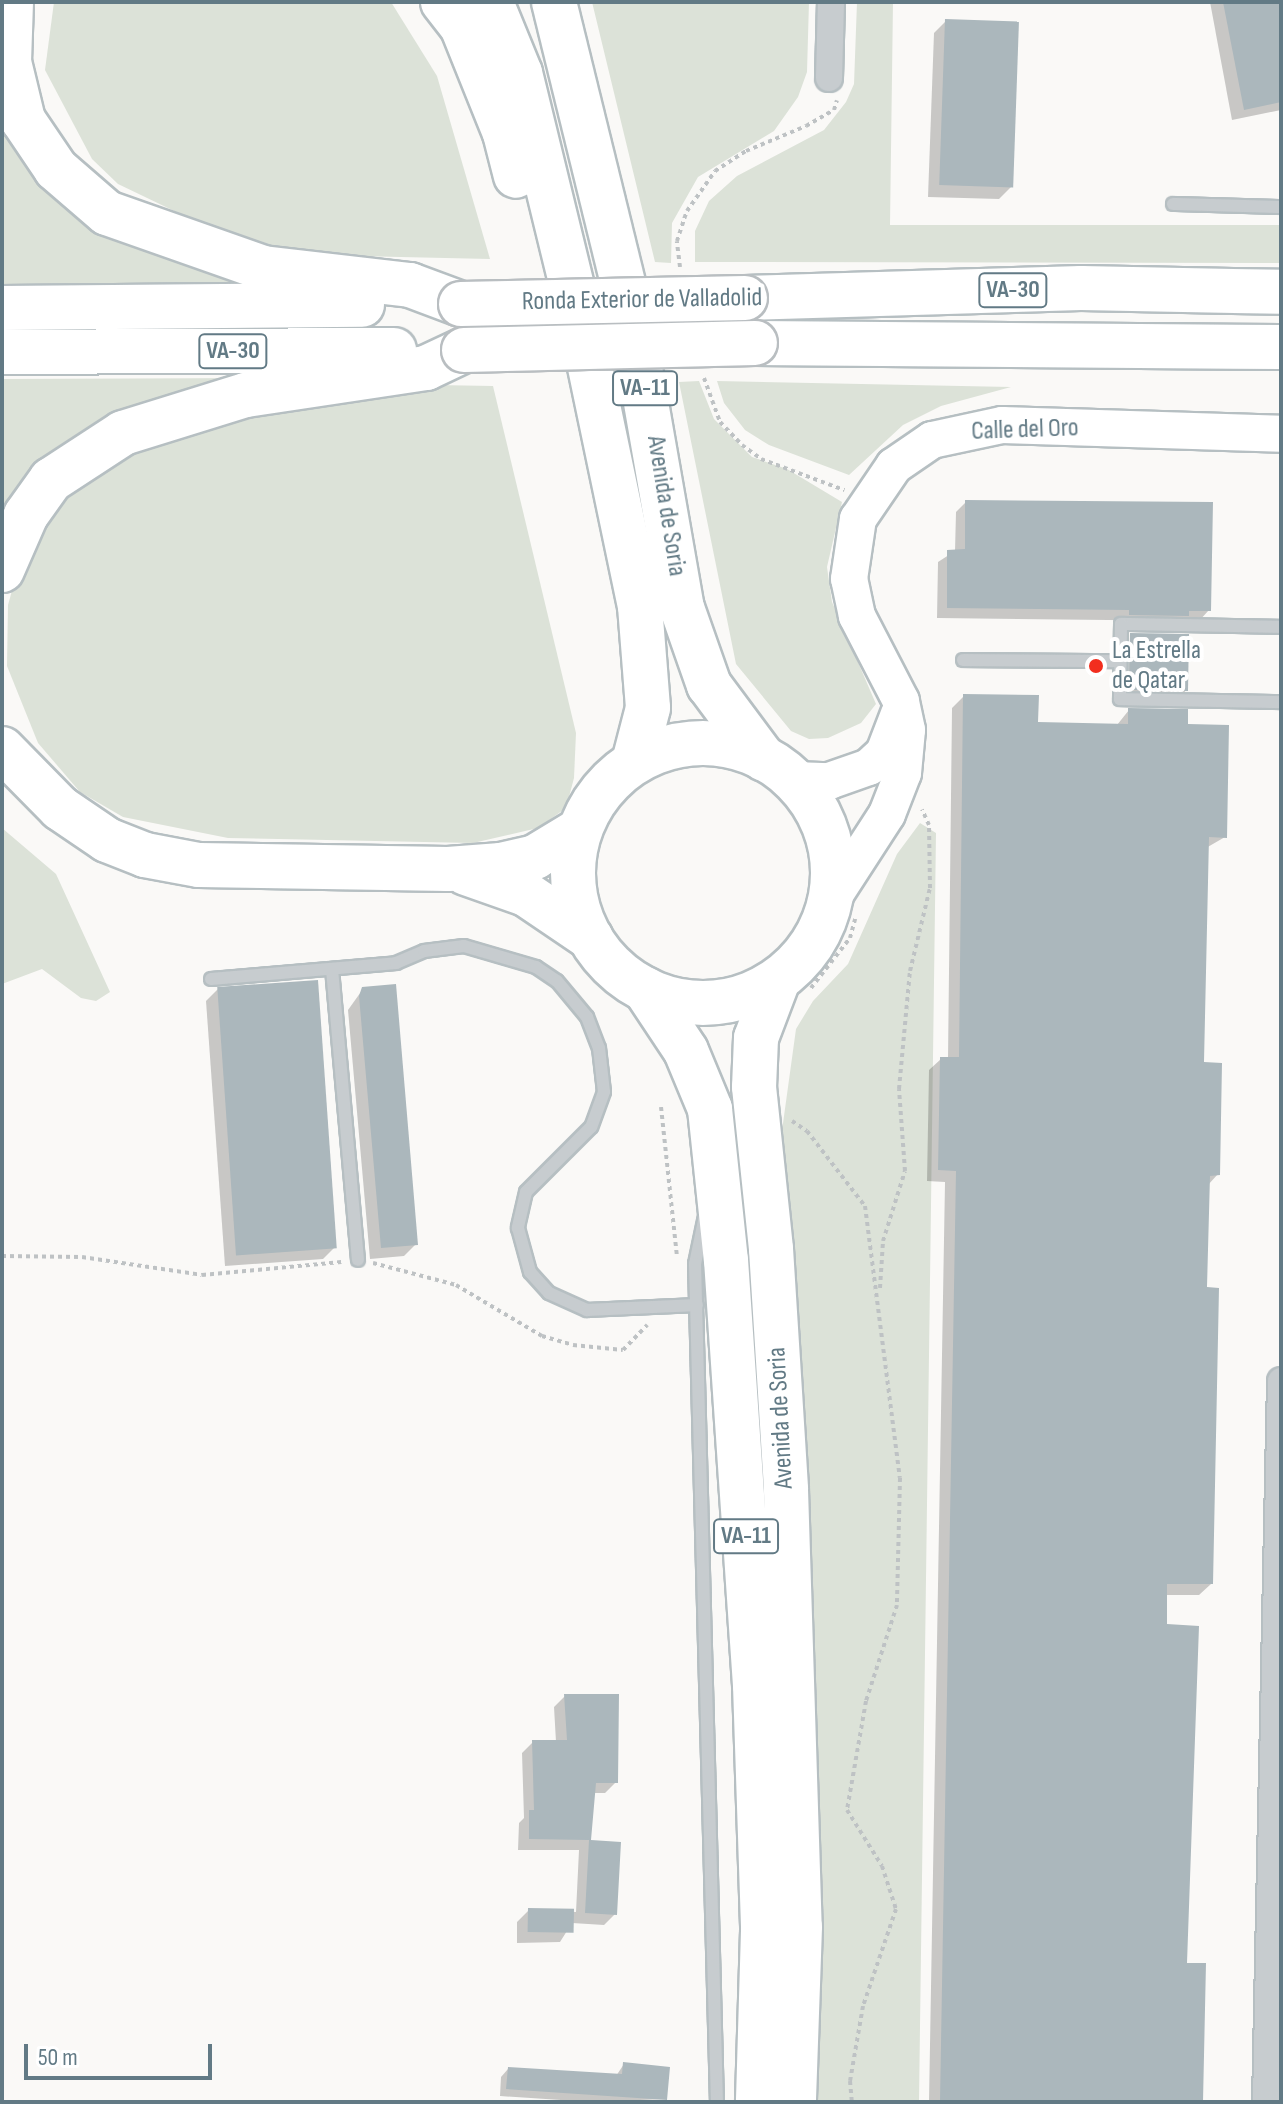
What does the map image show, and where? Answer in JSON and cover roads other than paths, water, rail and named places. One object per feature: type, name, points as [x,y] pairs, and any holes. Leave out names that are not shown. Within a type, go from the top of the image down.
[{"type":"highway","points":[[11,2],[9,62],[23,120],[56,169],[107,213],[263,268],[410,285],[461,304]]},
{"type":"highway","points":[[443,2],[462,26],[505,133],[578,431],[640,606]]},
{"type":"highway","name":"Avenida de Soria","points":[[491,2],[520,73],[640,606],[648,708],[634,762]]},
{"type":"highway","name":"Avenida de Soria","points":[[554,2],[630,311],[682,608],[709,685],[779,769]]},
{"type":"highway","name":"Ronda Exterior de Valladolid","points":[[2,308],[461,304],[1081,288],[1281,292]]},
{"type":"highway","name":"Ronda Exterior de Valladolid","points":[[2,352],[464,350],[755,343],[1281,347]]},
{"type":"highway","points":[[2,570],[26,515],[51,480],[123,433],[246,395],[426,368],[464,350]]},
{"type":"highway","points":[[2,714],[44,794]]},
{"type":"highway","name":"VA-11","points":[[699,742],[731,746],[779,769],[813,803],[831,841],[832,899],[819,934],[778,980],[742,997],[713,1002],[688,1002],[645,989],[615,968],[591,938],[573,879],[580,830],[604,788],[634,762],[663,748],[699,742]]},
{"type":"highway","points":[[2,749],[44,794],[107,840],[186,862],[448,869],[535,857],[580,830]]},
{"type":"highway","points":[[448,869],[508,885],[591,938]]},
{"type":"highway","name":"Avenida de Soria","points":[[778,980],[756,1038],[754,1087],[771,1249],[787,1505],[800,1927],[794,2102]]},
{"type":"highway","name":"Avenida de Soria","points":[[645,989],[686,1051],[710,1109],[719,1188],[755,1685],[763,1931],[758,2102]]},
{"type":"street","points":[[831,2],[835,83]]},
{"type":"street","name":"Calle del Oro","points":[[832,899],[887,814],[903,773],[907,730],[901,701],[857,616],[849,559],[852,537],[866,503],[911,452],[950,434],[1002,425],[1281,434]]},
{"type":"street","points":[[779,769],[829,781],[869,767],[884,753],[898,724],[901,701]]},
{"type":"street","points":[[1266,2102],[1274,2032],[1281,1381]]},
{"type":"lane","points":[[1173,204],[1281,207]]},
{"type":"lane","points":[[1281,627],[1121,624],[1120,661],[1120,699],[1281,702]]},
{"type":"lane","points":[[963,660],[1120,661]]},
{"type":"lane","points":[[211,979],[396,963],[424,951],[464,946],[536,967],[574,998],[594,1030],[604,1092],[591,1127],[544,1169],[526,1192],[519,1244],[539,1283],[572,1306],[654,1309],[691,1306]]},
{"type":"lane","points":[[332,969],[358,1260]]},
{"type":"lane","points":[[717,2102],[691,1306],[703,1222],[719,1188]]},
{"type":"place","name":"La Estrella de Qatar","points":[[1096,666]]}]
